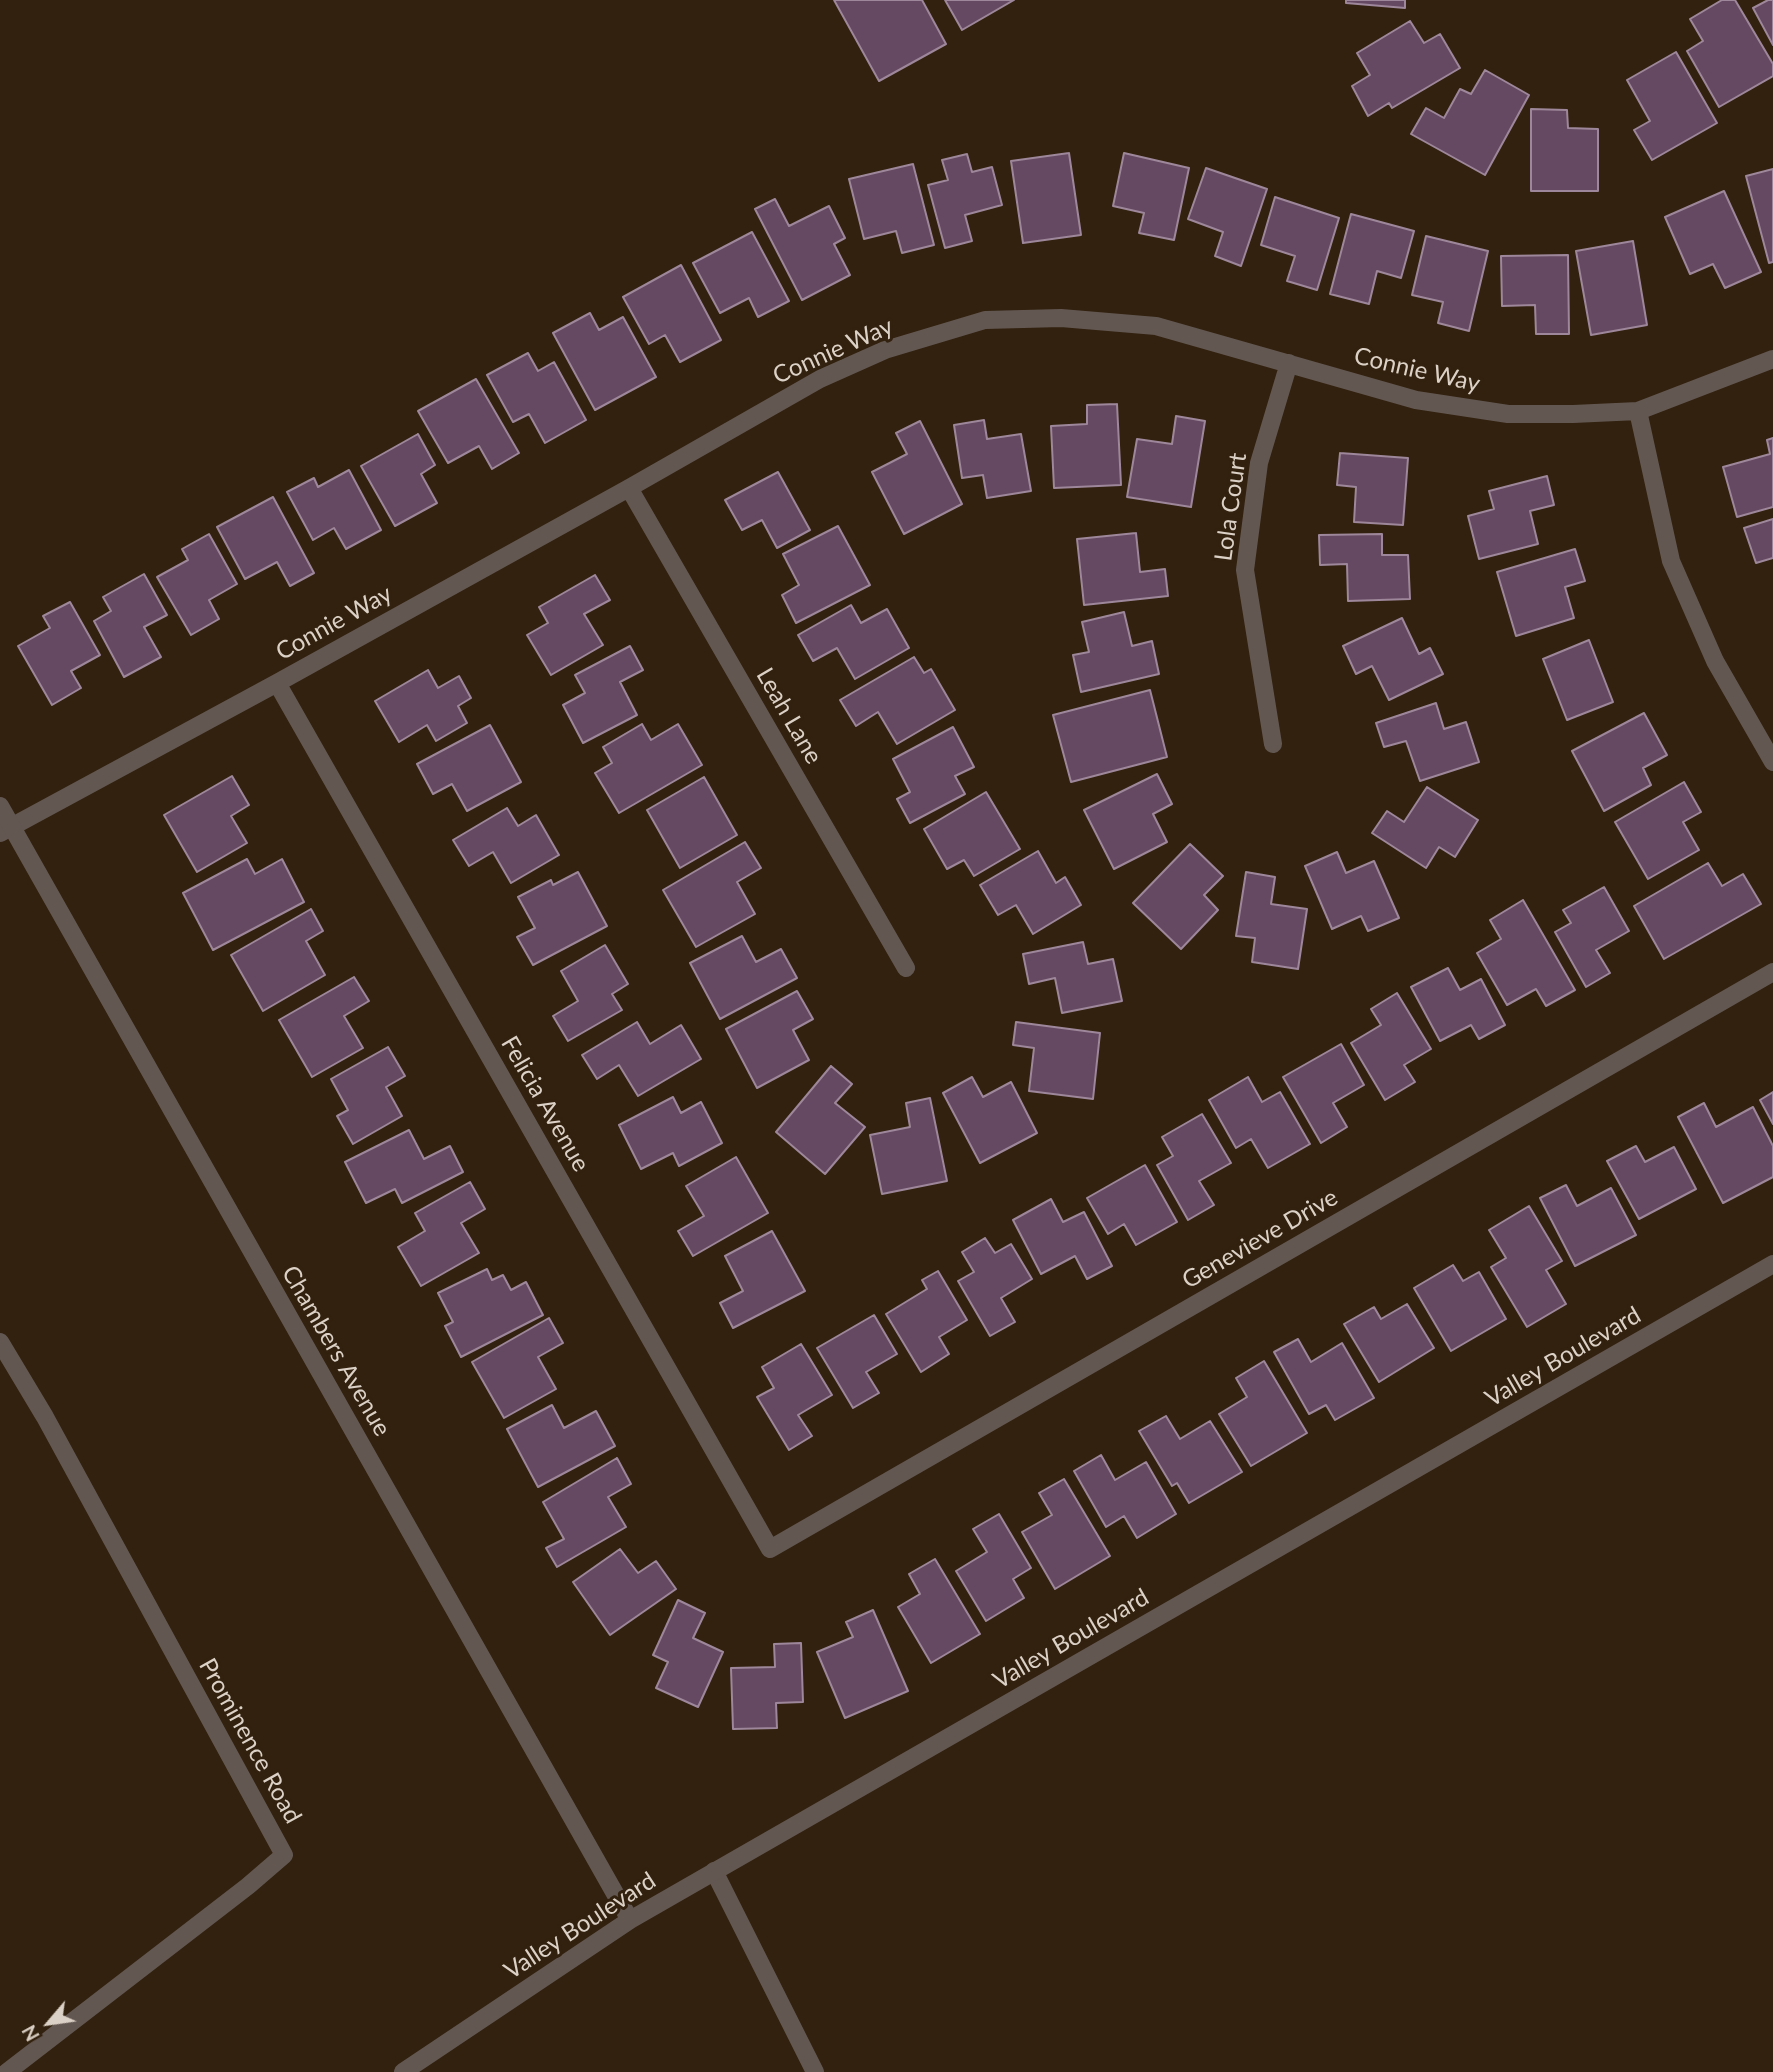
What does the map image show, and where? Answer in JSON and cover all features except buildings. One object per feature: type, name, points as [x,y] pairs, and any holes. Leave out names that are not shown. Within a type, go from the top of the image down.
[{"type":"street","name":"Connie Way","points":[[6,829],[629,488],[820,379],[885,350],[985,320],[1061,318],[1156,326],[1416,400],[1508,414],[1638,411],[1773,359]]},
{"type":"street","name":"Lola Court","points":[[1273,744],[1245,570],[1259,463],[1289,363]]},
{"type":"street","points":[[1638,411],[1671,561],[1715,661],[1773,762]]},
{"type":"street","name":"Leah Lane","points":[[629,488],[906,968]]},
{"type":"street","name":"Felicia Avenue","points":[[277,682],[771,1549]]},
{"type":"street","name":"Chambers Avenue","points":[[0,806],[6,829],[630,1920]]},
{"type":"street","name":"Genevieve Drive","points":[[771,1549],[1773,972]]},
{"type":"street","name":"Valley Boulevard","points":[[403,2072],[630,1920],[1773,1264]]},
{"type":"street","name":"Prominence Road","points":[[0,1342],[45,1417],[284,1855],[248,1886],[7,2072]]},
{"type":"street","points":[[714,1871],[815,2072]]}]
